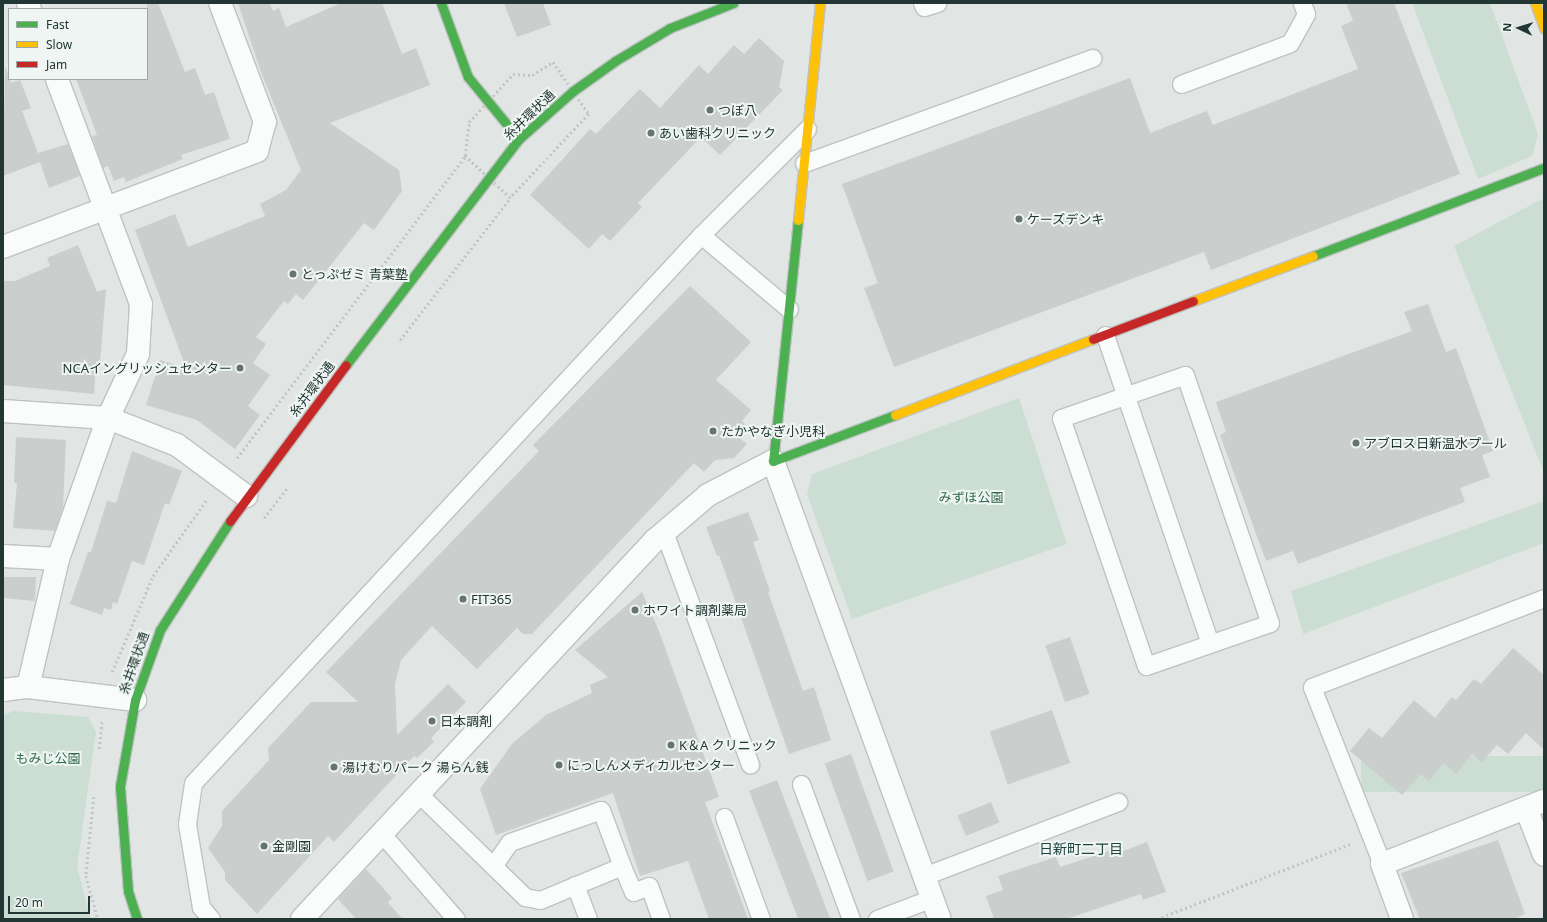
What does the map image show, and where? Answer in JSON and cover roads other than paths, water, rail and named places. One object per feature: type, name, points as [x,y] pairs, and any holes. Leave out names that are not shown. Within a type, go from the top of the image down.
[{"type":"street","points":[[3,247],[257,151],[265,122],[220,3]]},
{"type":"street","points":[[441,3],[468,77],[519,139]]},
{"type":"street","name":"糸井環状通","points":[[137,919],[128,891],[120,786],[134,700],[160,630],[246,496],[519,139],[573,92],[615,61],[670,28],[733,3]]},
{"type":"street","points":[[820,3],[773,462],[940,919]]},
{"type":"street","points":[[1535,3],[1544,28]]},
{"type":"street","points":[[28,686],[58,559],[108,418],[138,354],[141,304],[57,80]]},
{"type":"street","points":[[309,917],[382,834],[664,532],[708,495],[773,462],[1544,168]]},
{"type":"street","points":[[3,411],[108,418],[177,445],[246,496]]},
{"type":"street","points":[[3,556],[58,559]]},
{"type":"street","points":[[3,690],[28,686],[134,700]]},
{"type":"street","points":[[1402,919],[1382,864],[1535,804],[1544,855]]},
{"type":"lane","points":[[922,3],[924,7],[937,3]]},
{"type":"lane","points":[[1181,84],[1290,44],[1306,14],[1302,3]]},
{"type":"lane","points":[[804,164],[1092,58]]},
{"type":"lane","points":[[211,919],[201,907],[187,824],[193,783],[701,235],[807,129]]},
{"type":"lane","points":[[701,235],[789,309]]},
{"type":"lane","points":[[1106,335],[1210,643]]},
{"type":"lane","points":[[1185,375],[1270,623],[1146,666],[1061,418],[1126,396],[1185,375]]},
{"type":"lane","points":[[664,532],[750,765]]},
{"type":"lane","points":[[1382,864],[1312,687],[1544,598]]},
{"type":"lane","points":[[801,784],[851,919]]},
{"type":"lane","points":[[419,794],[525,897],[540,900],[622,866]]},
{"type":"lane","points":[[924,876],[1118,802]]},
{"type":"lane","points":[[493,866],[510,842],[601,810],[622,866],[634,892],[649,886],[661,919]]},
{"type":"lane","points":[[724,817],[761,919]]},
{"type":"lane","points":[[382,834],[456,919]]},
{"type":"lane","points":[[575,885],[588,919]]},
{"type":"lane","points":[[877,919],[932,898]]},
{"type":"place","name":"つぼ八","points":[[710,110]]},
{"type":"place","name":"あい歯科クリニック","points":[[651,133]]},
{"type":"place","name":"ケーズデンキ","points":[[1019,219]]},
{"type":"place","name":"とっぷゼミ 青葉塾","points":[[293,274]]},
{"type":"place","name":"NCAイングリッシュセンター","points":[[240,368]]},
{"type":"place","name":"たかやなぎ小児科","points":[[713,431]]},
{"type":"place","name":"アブロス日新温水プール","points":[[1356,443]]},
{"type":"place","name":"FIT365","points":[[463,599]]},
{"type":"place","name":"ホワイト調剤薬局","points":[[635,610]]},
{"type":"place","name":"日本調剤","points":[[432,721]]},
{"type":"place","name":"K＆A クリニック","points":[[671,745]]},
{"type":"place","name":"にっしんメディカルセンター","points":[[559,765]]},
{"type":"place","name":"湯けむりパーク 湯らん銭","points":[[334,767]]},
{"type":"place","name":"金剛園","points":[[264,846]]},
{"type":"district","name":"日新町二丁目","points":[[1081,849]]},
{"type":"park label","name":"みずほ公園","points":[[971,497]]},
{"type":"park label","name":"もみじ公園","points":[[48,758]]}]
